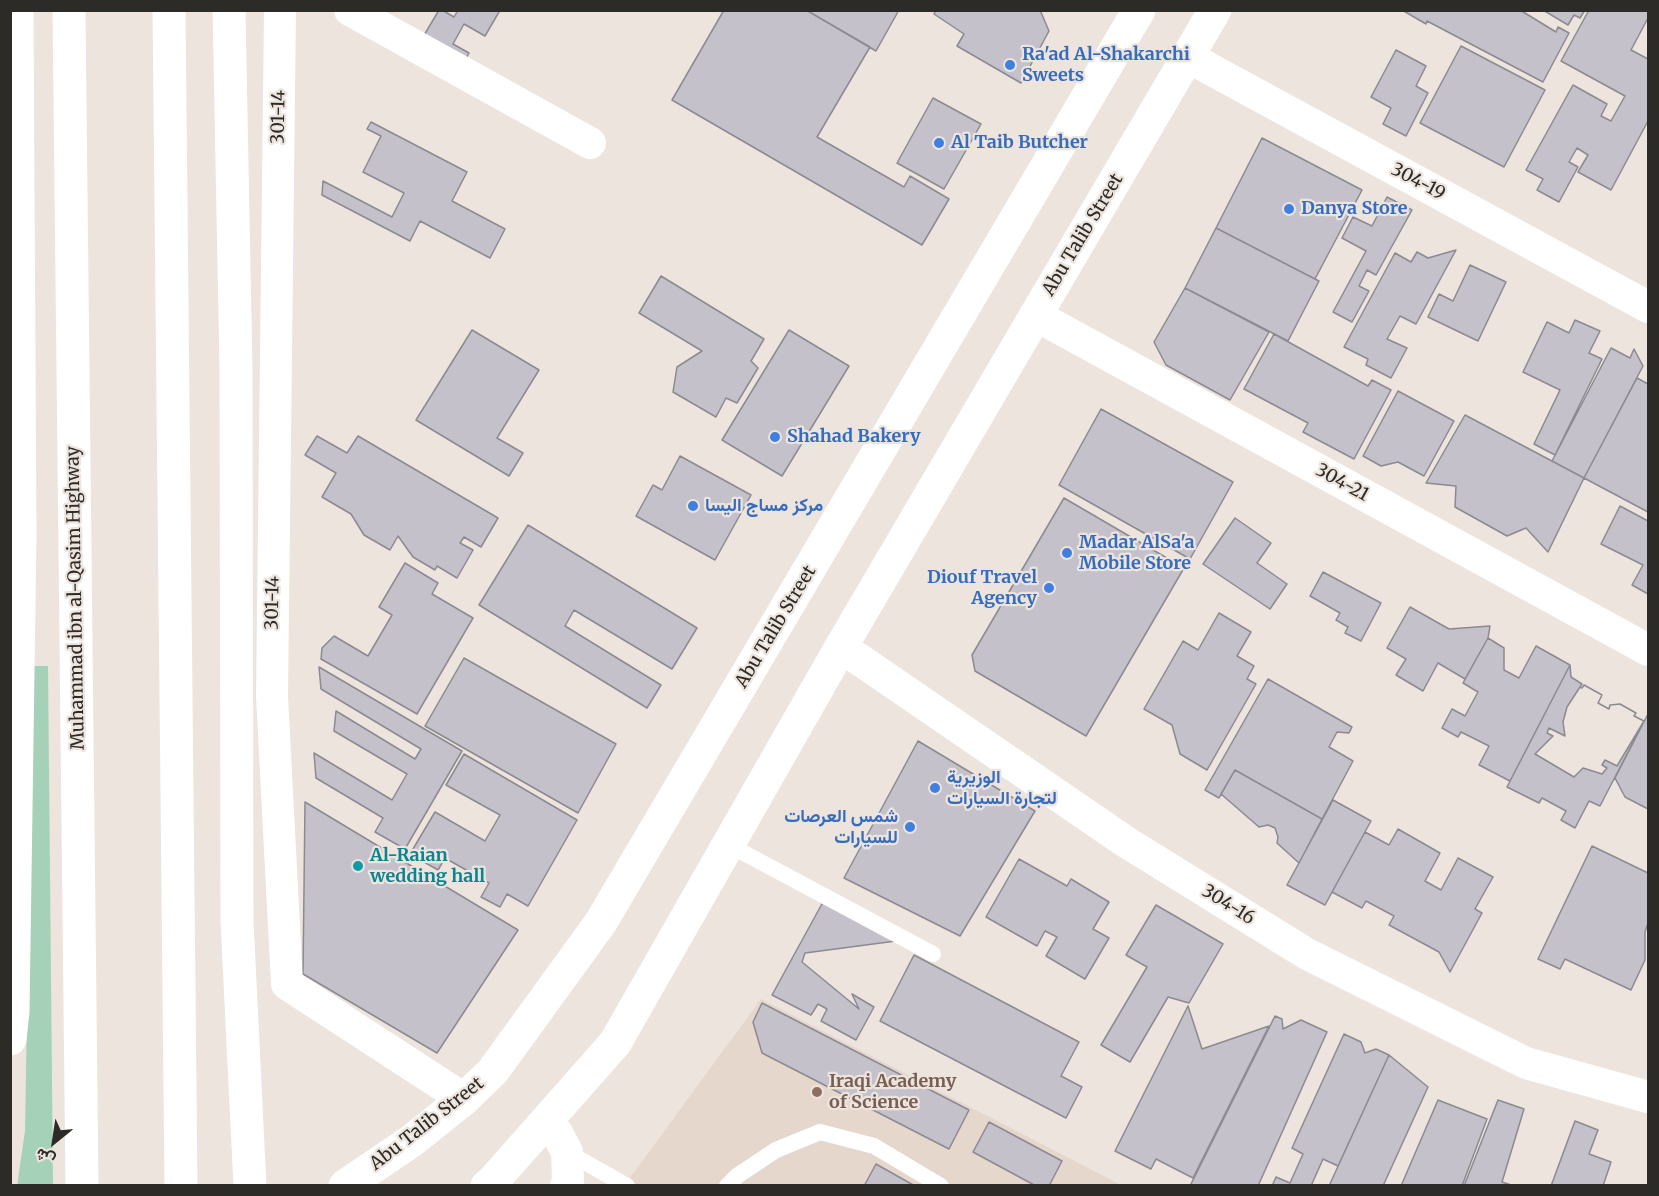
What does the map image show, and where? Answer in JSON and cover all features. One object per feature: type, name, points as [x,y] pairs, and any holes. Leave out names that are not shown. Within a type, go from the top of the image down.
[{"type":"main road","points":[[10,1039],[13,1000],[17,10]]},
{"type":"main road","name":"Muhammad ibn al-Qasim Highway","points":[[69,10],[82,1185]]},
{"type":"main road","points":[[169,10],[181,1185]]},
{"type":"main road","points":[[230,10],[236,369],[237,921],[250,1185]]},
{"type":"main road","name":"Abu Talib Street","points":[[345,1185],[410,1142],[464,1099],[493,1071],[601,922],[1139,10]]},
{"type":"main road","name":"Abu Talib Street","points":[[488,1185],[615,1043],[841,647],[1215,10]]},
{"type":"street","name":"301-14","points":[[280,10],[272,696],[287,984],[464,1099]]},
{"type":"street","points":[[350,10],[590,143]]},
{"type":"street","name":"304-19","points":[[1188,57],[1648,307]]},
{"type":"street","name":"304-21","points":[[1035,315],[1648,650]]},
{"type":"street","name":"304-16","points":[[841,647],[1126,842],[1307,954],[1526,1063],[1648,1097]]},
{"type":"street","points":[[545,1122],[557,1133],[567,1152],[568,1180],[566,1185]]},
{"type":"lane","points":[[729,845],[933,954]]},
{"type":"lane","points":[[727,1185],[776,1150],[820,1132],[874,1146],[940,1185]]},
{"type":"lane","points":[[567,1152],[627,1185]]},
{"type":"shaded area","name":"Iraqi Academy of Science","points":[[761,999],[1121,1185],[624,1186]]},
{"type":"green space","points":[[33,666],[48,666],[53,1185],[17,1186],[25,1131]]},
{"type":"building","points":[[439,10],[454,17],[458,10],[496,10],[499,12],[485,36],[464,24],[453,44],[469,53],[464,62],[423,37]]},
{"type":"building","points":[[724,10],[806,10],[870,47],[817,137],[904,187],[910,176],[949,199],[922,245],[672,100]]},
{"type":"building","points":[[806,10],[899,10],[876,51]]},
{"type":"building","name":"Ra'ad Al-Shakarchi Sweets","points":[[936,10],[1040,10],[1049,31],[1021,83],[957,46],[964,34],[934,14]]},
{"type":"building","points":[[1402,10],[1520,10],[1556,32],[1558,27],[1569,33],[1543,82]]},
{"type":"building","points":[[1543,10],[1585,10],[1580,18],[1574,15],[1568,25]]},
{"type":"building","points":[[1589,10],[1648,10],[1648,18],[1631,50],[1648,59],[1648,121],[1611,190],[1578,172],[1588,155],[1577,148],[1569,162],[1578,167],[1559,202],[1537,190],[1543,179],[1526,170],[1573,85],[1607,104],[1601,116],[1611,121],[1625,96],[1561,61]]},
{"type":"building","points":[[1461,46],[1545,90],[1504,167],[1420,123]]},
{"type":"building","points":[[1396,50],[1426,66],[1416,86],[1428,93],[1406,136],[1383,124],[1391,108],[1371,97]]},
{"type":"building","name":"Al Taib Butcher","points":[[933,98],[981,124],[944,189],[897,163]]},
{"type":"building","points":[[371,122],[467,172],[452,201],[505,229],[490,258],[420,221],[410,241],[322,195],[323,181],[392,217],[404,193],[363,172],[381,136],[367,129]]},
{"type":"building","name":"Danya Store","points":[[1262,138],[1362,190],[1315,279],[1216,228]]},
{"type":"building","points":[[1387,197],[1412,210],[1376,275],[1367,270],[1359,286],[1369,291],[1352,322],[1333,312],[1366,251],[1342,238],[1353,217],[1372,226]]},
{"type":"building","points":[[1216,228],[1319,281],[1288,341],[1185,288]]},
{"type":"building","points":[[1456,250],[1416,324],[1400,316],[1387,339],[1407,348],[1391,378],[1366,365],[1368,359],[1344,347],[1395,253],[1411,262],[1417,252],[1428,258]]},
{"type":"building","points":[[1470,265],[1506,282],[1478,341],[1428,317],[1439,294],[1453,301]]},
{"type":"building","points":[[661,276],[764,339],[751,361],[758,368],[737,403],[726,398],[716,417],[673,392],[677,367],[702,351],[639,313]]},
{"type":"building","points":[[1185,288],[1269,332],[1230,400],[1166,365],[1154,342]]},
{"type":"building","points":[[1575,320],[1600,331],[1589,353],[1602,359],[1555,455],[1534,444],[1560,390],[1523,372],[1547,322],[1569,333]]},
{"type":"building","points":[[472,330],[539,370],[497,438],[523,453],[509,476],[416,420]]},
{"type":"building","points":[[789,330],[849,366],[782,476],[722,440]]},
{"type":"building","points":[[1274,334],[1368,386],[1372,380],[1391,390],[1354,459],[1303,432],[1308,423],[1244,389]]},
{"type":"building","points":[[1611,348],[1630,358],[1634,349],[1643,366],[1584,478],[1552,461]]},
{"type":"building","points":[[1637,378],[1648,384],[1648,512],[1584,478]]},
{"type":"building","points":[[1398,391],[1454,421],[1424,476],[1398,462],[1381,466],[1363,456]]},
{"type":"building","points":[[1101,409],[1233,482],[1190,559],[1059,485]]},
{"type":"building","points":[[1465,415],[1584,478],[1548,552],[1526,528],[1507,536],[1455,507],[1456,486],[1426,483]]},
{"type":"building","points":[[317,436],[347,453],[358,436],[498,518],[481,547],[464,537],[460,543],[473,550],[457,578],[437,566],[435,570],[413,557],[398,536],[390,550],[364,535],[351,514],[322,497],[336,473],[305,455]]},
{"type":"building","name":"مركز مساج اليسا","points":[[680,456],[751,495],[715,560],[636,516],[653,485],[662,490]]},
{"type":"building","points":[[1064,498],[1184,568],[1086,736],[975,671],[972,655]]},
{"type":"building","points":[[1620,506],[1648,521],[1648,594],[1632,585],[1643,565],[1601,544]]},
{"type":"building","points":[[1235,518],[1271,543],[1257,563],[1287,584],[1270,609],[1203,564]]},
{"type":"building","points":[[528,525],[697,628],[672,669],[574,610],[565,626],[661,685],[647,708],[479,605]]},
{"type":"building","points":[[405,563],[438,583],[432,594],[473,618],[417,714],[321,659],[322,648],[334,636],[368,656],[392,615],[379,607]]},
{"type":"building","points":[[1323,572],[1381,603],[1361,641],[1345,633],[1348,627],[1336,620],[1340,613],[1310,596]]},
{"type":"building","points":[[1410,607],[1449,629],[1490,626],[1488,638],[1465,679],[1438,663],[1423,691],[1396,675],[1406,659],[1387,648]]},
{"type":"building","points":[[1219,613],[1251,632],[1237,656],[1254,666],[1247,679],[1256,684],[1207,770],[1180,754],[1172,725],[1144,709],[1183,641],[1198,650]]},
{"type":"building","points":[[1488,638],[1504,648],[1504,670],[1519,678],[1536,646],[1570,665],[1510,781],[1479,765],[1489,746],[1461,732],[1458,737],[1442,728],[1452,709],[1465,716],[1478,692],[1463,683]]},
{"type":"building","points":[[464,658],[616,744],[578,813],[425,726]]},
{"type":"building","points":[[1570,665],[1571,677],[1582,684],[1580,687],[1584,685],[1602,695],[1598,703],[1609,709],[1610,705],[1620,704],[1636,713],[1634,716],[1644,721],[1600,806],[1589,801],[1575,828],[1561,820],[1566,811],[1542,798],[1539,803],[1507,787]]},
{"type":"building","points":[[319,667],[462,751],[405,849],[375,832],[383,818],[316,778],[314,753],[392,800],[407,774],[334,731],[336,711],[415,759],[421,749],[321,689]]},
{"type":"building","points":[[1268,679],[1352,727],[1349,733],[1337,732],[1329,747],[1353,761],[1322,819],[1235,770],[1219,798],[1205,790]]},
{"type":"building","points":[[1584,685],[1602,695],[1598,703],[1609,709],[1610,705],[1620,704],[1636,713],[1634,716],[1644,721],[1617,766],[1605,760],[1602,765],[1607,768],[1602,774],[1583,768],[1574,777],[1535,754],[1553,736],[1547,733],[1549,728],[1565,736],[1563,722],[1567,707],[1580,687]]},
{"type":"building","points":[[1648,714],[1648,809],[1625,797],[1615,778]]},
{"type":"building","points":[[918,741],[1035,811],[960,936],[844,878]]},
{"type":"building","points":[[464,754],[577,820],[528,906],[507,894],[500,907],[481,897],[489,883],[445,858],[438,870],[410,854],[435,812],[485,841],[500,815],[446,785]]},
{"type":"building","points":[[1235,770],[1322,819],[1299,863],[1277,843],[1275,828],[1268,825],[1259,827],[1221,794]]},
{"type":"building","points":[[1333,800],[1371,821],[1325,905],[1287,885]]},
{"type":"building","name":"Al-Raian wedding hall","points":[[305,802],[518,930],[437,1053],[303,974]]},
{"type":"building","points":[[1398,829],[1440,853],[1425,881],[1441,890],[1458,858],[1493,877],[1475,909],[1482,913],[1450,972],[1439,952],[1389,925],[1394,916],[1366,901],[1362,908],[1332,892],[1365,832],[1389,845]]},
{"type":"building","points":[[1592,846],[1648,873],[1645,960],[1631,990],[1565,959],[1560,969],[1538,959]]},
{"type":"building","points":[[1019,859],[1067,886],[1071,879],[1109,902],[1093,929],[1109,938],[1085,979],[1046,956],[1057,937],[1045,931],[1037,946],[986,917]]},
{"type":"building","points":[[823,902],[896,941],[805,953],[802,962],[859,1009],[852,994],[874,1007],[856,1040],[821,1021],[827,1009],[818,1004],[811,1015],[772,995]]},
{"type":"building","points":[[1156,905],[1223,944],[1189,1003],[1168,997],[1130,1062],[1101,1045],[1147,967],[1126,955]]},
{"type":"building","points":[[914,955],[1079,1042],[1061,1076],[1082,1087],[1066,1118],[880,1021]]},
{"type":"building","points":[[762,1003],[969,1110],[949,1149],[762,1053],[753,1022]]},
{"type":"building","points":[[1188,1006],[1202,1049],[1269,1026],[1193,1178],[1156,1159],[1151,1169],[1115,1151]]},
{"type":"building","points":[[1275,1016],[1282,1019],[1283,1029],[1301,1020],[1327,1032],[1258,1186],[1190,1186]]},
{"type":"building","points":[[1344,1034],[1361,1042],[1365,1053],[1376,1049],[1389,1055],[1338,1166],[1323,1159],[1311,1186],[1272,1186],[1276,1177],[1290,1183],[1303,1154],[1292,1148]]},
{"type":"building","points":[[1389,1055],[1428,1087],[1383,1186],[1329,1186]]},
{"type":"building","points":[[1438,1100],[1487,1119],[1462,1186],[1401,1186]]},
{"type":"building","points":[[1498,1100],[1524,1109],[1502,1182],[1514,1186],[1464,1186]]},
{"type":"building","points":[[1575,1121],[1598,1130],[1589,1154],[1611,1162],[1603,1186],[1551,1186]]},
{"type":"building","points":[[989,1122],[1062,1161],[1049,1186],[1036,1186],[973,1152]]},
{"type":"building","points":[[876,1164],[915,1186],[864,1186]]},
{"type":"place","name":"Ra'ad Al-Shakarchi Sweets","points":[[1010,65]]},
{"type":"place","name":"Al Taib Butcher","points":[[939,143]]},
{"type":"place","name":"Danya Store","points":[[1289,209]]},
{"type":"place","name":"Shahad Bakery","points":[[775,437]]},
{"type":"place","name":"مركز مساج اليسا","points":[[693,506]]},
{"type":"place","name":"Madar AlSa'a Mobile Store","points":[[1067,553]]},
{"type":"place","name":"Diouf Travel Agency","points":[[1049,588]]},
{"type":"place","name":"الوزيرية لتجارة السيارات","points":[[935,788]]},
{"type":"place","name":"شمس العرصات للسيارات","points":[[910,827]]},
{"type":"place","name":"Al-Raian wedding hall","points":[[358,866]]},
{"type":"place","name":"Iraqi Academy of Science","points":[[817,1092]]}]
